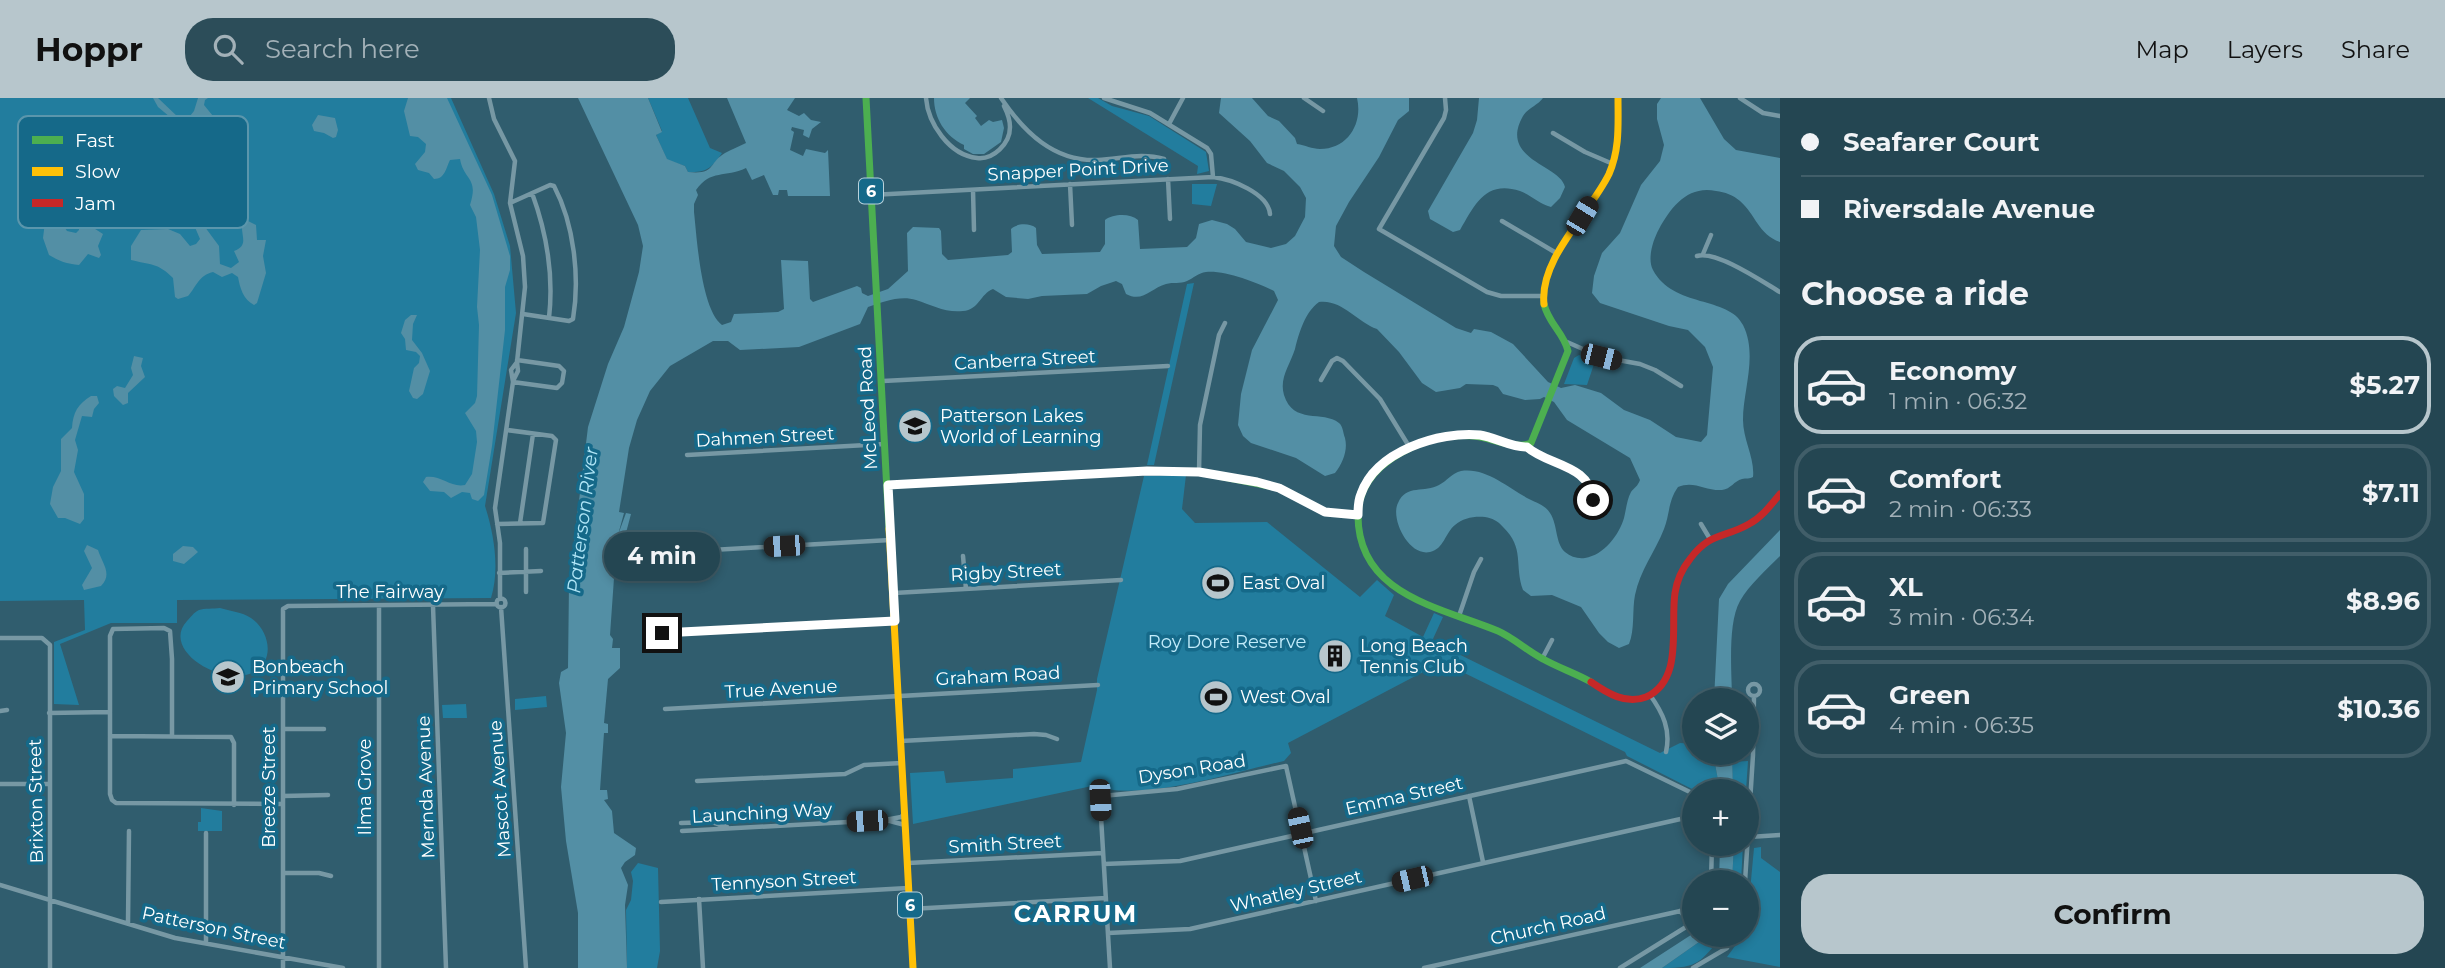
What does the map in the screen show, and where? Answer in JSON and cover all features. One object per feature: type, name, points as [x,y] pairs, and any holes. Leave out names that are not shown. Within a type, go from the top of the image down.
[{"type":"street","points":[[488,98],[494,119],[515,161],[510,203]]},
{"type":"street","name":"McLeod Road","points":[[866,98],[913,968]]},
{"type":"street","points":[[926,98],[928,111],[939,133],[955,148],[972,157],[986,157],[1000,149],[1007,138],[1010,125],[1001,99]]},
{"type":"street","points":[[1104,98],[1141,109],[1209,149],[1213,177]]},
{"type":"street","points":[[1168,124],[1183,98]]},
{"type":"street","points":[[1304,98],[1323,111]]},
{"type":"street","points":[[1445,98],[1444,118],[1379,229],[1487,292],[1501,296],[1543,296]]},
{"type":"street","points":[[1618,98],[1618,141],[1613,164],[1559,255],[1546,281],[1543,296],[1550,323],[1567,342],[1601,357],[1640,364],[1656,370],[1681,386]]},
{"type":"street","points":[[1740,98],[1763,113],[1780,116]]},
{"type":"street","points":[[1001,99],[1039,142],[1070,157],[1098,160],[1143,155],[1164,159]]},
{"type":"street","points":[[1010,125],[1018,120]]},
{"type":"street","points":[[1553,133],[1585,152],[1613,164]]},
{"type":"street","name":"Snapper Point Drive","points":[[871,195],[1213,177],[1230,180],[1258,196],[1268,205],[1270,214]]},
{"type":"street","points":[[1168,179],[1170,219]]},
{"type":"street","points":[[1070,184],[1073,225]]},
{"type":"street","points":[[510,203],[550,185],[554,186],[563,207],[571,239],[575,283],[573,317],[569,321],[523,314]]},
{"type":"street","points":[[973,190],[974,230]]},
{"type":"street","points":[[532,193],[541,217],[549,257],[549,318]]},
{"type":"street","name":"Mascot Avenue","points":[[510,203],[523,256],[525,287],[517,361],[519,371],[514,381],[495,508],[500,543],[499,604],[526,968]]},
{"type":"street","points":[[1502,222],[1559,255]]},
{"type":"street","points":[[1711,235],[1700,255],[1737,268],[1780,292]]},
{"type":"street","points":[[1199,472],[1200,425],[1219,335],[1225,323]]},
{"type":"street","points":[[1527,447],[1532,442],[1568,351],[1567,342]]},
{"type":"street","points":[[1321,380],[1332,361],[1337,358],[1343,361],[1380,399],[1410,448]]},
{"type":"street","points":[[514,381],[557,388],[562,383],[564,371],[559,366],[517,361]]},
{"type":"street","name":"Canberra Street","points":[[883,381],[1168,366]]},
{"type":"street","points":[[497,524],[541,525],[545,521],[556,440],[552,436],[507,430]]},
{"type":"street","points":[[520,523],[533,433]]},
{"type":"street","points":[[1590,509],[1592,490],[1584,478],[1527,447],[1497,438],[1462,435],[1445,437],[1410,448],[1388,461],[1370,477],[1361,493],[1358,515],[1365,549],[1384,578],[1406,595],[1504,634],[1542,659],[1581,675],[1608,694],[1637,699],[1650,695],[1670,671],[1674,596],[1678,579],[1695,553],[1710,539],[1750,525],[1780,494]]},
{"type":"street","name":"Dahmen Street","points":[[687,455],[886,444]]},
{"type":"street","points":[[888,485],[1147,471],[1199,472],[1279,488],[1325,512],[1358,515]]},
{"type":"street","points":[[1701,524],[1710,539]]},
{"type":"street","points":[[659,553],[891,540]]},
{"type":"street","points":[[526,550],[526,592]]},
{"type":"street","points":[[963,556],[966,589]]},
{"type":"street","points":[[1458,616],[1480,559]]},
{"type":"street","points":[[499,573],[541,571]]},
{"type":"street","name":"Rigby Street","points":[[894,593],[1121,580]]},
{"type":"street","name":"The Fairway","points":[[285,607],[499,604]]},
{"type":"street","name":"Ilma Grove","points":[[379,606],[379,968]]},
{"type":"street","name":"Mernda Avenue","points":[[433,606],[446,968]]},
{"type":"street","name":"Breeze Street","points":[[283,968],[282,611],[285,607]]},
{"type":"street","points":[[662,633],[895,621]]},
{"type":"street","points":[[172,736],[171,634],[167,629],[118,628],[112,631],[110,794],[114,802],[283,804]]},
{"type":"street","name":"Brixton Street","points":[[0,638],[42,638],[50,645],[50,968]]},
{"type":"street","points":[[1542,659],[1552,640]]},
{"type":"street","points":[[283,663],[324,663]]},
{"type":"street","name":"Graham Road","points":[[899,696],[1098,685]]},
{"type":"street","points":[[1650,695],[1661,711],[1666,725],[1666,752]]},
{"type":"street","name":"True Avenue","points":[[666,709],[899,696]]},
{"type":"street","points":[[0,710],[7,710]]},
{"type":"street","points":[[49,713],[110,712]]},
{"type":"street","points":[[283,729],[324,729]]},
{"type":"street","points":[[901,741],[1034,734],[1057,739]]},
{"type":"street","points":[[110,736],[229,736],[233,739],[234,805]]},
{"type":"street","name":"Emma Street","points":[[1104,864],[1180,860],[1626,761],[1682,788]]},
{"type":"street","points":[[697,781],[845,774],[864,765],[902,763]]},
{"type":"street","name":"Dyson Road","points":[[1103,853],[1102,796],[1177,789],[1286,766],[1301,833]]},
{"type":"street","points":[[0,784],[49,784]]},
{"type":"street","points":[[283,796],[328,795]]},
{"type":"street","points":[[1469,796],[1483,862]]},
{"type":"street","name":"Launching Way","points":[[681,831],[885,820],[901,817],[905,808]]},
{"type":"street","name":"Whatley Street","points":[[1108,933],[1190,929],[1682,819]]},
{"type":"street","name":"Launching Way","points":[[885,820],[906,825]]},
{"type":"street","points":[[681,823],[712,822],[735,828]]},
{"type":"street","points":[[128,923],[129,831]]},
{"type":"street","points":[[206,833],[206,943]]},
{"type":"street","points":[[1301,833],[1317,901]]},
{"type":"street","points":[[1759,835],[1780,835]]},
{"type":"street","points":[[1103,853],[1110,968]]},
{"type":"street","name":"Smith Street","points":[[908,863],[1103,853]]},
{"type":"street","points":[[283,873],[319,873],[331,876]]},
{"type":"street","name":"Patterson Street","points":[[0,885],[175,938],[343,968]]},
{"type":"street","name":"Tennyson Street","points":[[661,902],[909,888]]},
{"type":"street","points":[[910,909],[1106,898]]},
{"type":"street","points":[[699,899],[703,968]]},
{"type":"street","name":"Church Road","points":[[1423,968],[1682,910]]},
{"type":"street","points":[[1679,911],[1682,914]]},
{"type":"street","points":[[1620,968],[1682,930]]},
{"type":"street","points":[[1693,968],[1728,947]]},
{"type":"green space","points":[[0,98],[451,98],[494,194],[510,246],[516,313],[485,506],[495,552],[491,598],[177,600],[177,623],[111,623],[60,644],[79,705],[54,704],[54,642],[85,630],[84,600],[0,601]]},
{"type":"green space","points":[[648,98],[688,98],[710,148],[722,153],[712,166],[700,172],[688,172],[685,166],[667,160],[656,135],[662,131]]},
{"type":"green space","points":[[1088,98],[1098,98],[1112,106],[1149,116],[1206,152],[1209,171],[1197,174],[1198,166]]},
{"type":"green space","points":[[1192,184],[1217,184],[1211,206],[1192,204]]},
{"type":"green space","points":[[1194,283],[1154,465],[1147,465],[1187,284]]},
{"type":"green space","points":[[1579,355],[1595,361],[1587,385],[1564,384],[1574,358]]},
{"type":"green space","name":"Roy Dore Reserve","points":[[1186,475],[1182,509],[1195,523],[1267,522],[1360,597],[1377,580],[1394,595],[1385,616],[1423,637],[1434,613],[1443,617],[1432,641],[1660,753],[1682,743],[1682,765],[1715,765],[1718,779],[1682,779],[1682,784],[1627,756],[1625,752],[1442,662],[1288,743],[1291,753],[1284,761],[1161,788],[1136,791],[1092,786],[913,824],[910,773],[944,771],[946,783],[1013,778],[1013,769],[1081,762],[1097,679],[1144,476]]},
{"type":"green space","points":[[220,608],[247,616],[257,623],[266,637],[268,645],[265,660],[254,672],[241,676],[212,671],[188,654],[182,643],[181,632],[197,611]]},
{"type":"green space","points":[[546,696],[547,707],[515,710],[515,699]]},
{"type":"green space","points":[[466,704],[467,718],[443,718],[442,705]]},
{"type":"green space","points":[[1732,765],[1748,765],[1747,779],[1733,779]]},
{"type":"green space","points":[[201,808],[222,811],[222,831],[198,831]]},
{"type":"green space","points":[[1759,847],[1761,858],[1780,872],[1780,967],[1727,957],[1734,947],[1759,947],[1759,870],[1752,870],[1753,856],[1759,856]]},
{"type":"green space","points":[[1733,856],[1742,856],[1742,870],[1733,870]]},
{"type":"green space","points":[[638,863],[658,868],[660,951],[657,968],[627,968],[626,910],[631,900],[631,872]]},
{"type":"green space","points":[[1692,947],[1713,947],[1692,965],[1662,968]]},
{"type":"water","points":[[153,98],[158,98],[177,116],[169,116],[158,107]]},
{"type":"water","points":[[198,98],[208,98],[204,105],[213,116],[190,116]]},
{"type":"water","points":[[408,98],[447,98],[492,195],[510,256],[492,446],[484,495],[478,501],[472,499],[470,493],[462,492],[451,498],[444,492],[430,491],[423,482],[426,477],[431,477],[455,485],[465,485],[472,474],[476,431],[465,413],[475,403],[477,396],[480,250],[476,217],[470,205],[472,184],[460,159],[450,160],[438,179],[418,170],[415,164],[425,152],[426,144],[418,137],[410,136],[404,111]]},
{"type":"water","name":"Patterson River","points":[[578,98],[648,98],[662,132],[656,135],[667,159],[685,166],[688,172],[708,170],[725,153],[746,143],[727,98],[795,98],[787,110],[799,116],[804,113],[811,120],[821,122],[812,129],[809,138],[803,135],[804,130],[792,127],[794,132],[790,150],[803,156],[806,149],[825,153],[828,150],[830,196],[788,196],[787,190],[779,190],[778,195],[773,195],[764,175],[752,180],[746,168],[713,176],[696,190],[698,195],[694,212],[701,273],[709,304],[722,325],[731,322],[734,314],[778,312],[784,309],[781,260],[808,261],[810,299],[813,302],[857,286],[868,296],[888,289],[908,271],[907,233],[913,227],[939,228],[942,254],[948,260],[1008,255],[1012,252],[1011,229],[1024,224],[1036,228],[1037,245],[1042,254],[1100,252],[1105,244],[1105,220],[1122,215],[1138,220],[1140,249],[1187,247],[1196,238],[1199,224],[1212,220],[1235,229],[1246,242],[1271,248],[1286,244],[1295,236],[1305,217],[1306,198],[1300,187],[1284,171],[1267,163],[1250,141],[1219,113],[1221,98],[1252,98],[1268,116],[1279,121],[1295,138],[1297,144],[1320,149],[1338,145],[1351,133],[1358,117],[1357,98],[1409,98],[1409,111],[1398,120],[1379,157],[1336,226],[1334,246],[1341,257],[1456,328],[1471,333],[1474,329],[1491,332],[1513,344],[1548,382],[1561,388],[1575,385],[1601,393],[1624,410],[1650,420],[1676,437],[1701,442],[1707,435],[1713,367],[1705,347],[1688,330],[1600,303],[1592,293],[1594,276],[1602,253],[1620,233],[1641,185],[1660,161],[1664,145],[1657,119],[1657,104],[1661,98],[1700,98],[1724,139],[1736,150],[1780,158],[1780,242],[1762,229],[1737,199],[1719,191],[1697,191],[1675,206],[1659,229],[1652,250],[1651,266],[1662,282],[1674,291],[1726,310],[1736,316],[1743,325],[1750,360],[1743,420],[1753,477],[1739,480],[1722,490],[1694,485],[1678,487],[1672,497],[1664,529],[1637,586],[1629,644],[1619,648],[1599,633],[1581,607],[1552,595],[1531,596],[1523,590],[1514,542],[1497,521],[1485,517],[1465,519],[1452,528],[1438,548],[1422,552],[1415,549],[1403,535],[1396,510],[1401,497],[1406,493],[1434,487],[1461,471],[1479,472],[1546,508],[1553,518],[1558,539],[1565,552],[1577,558],[1585,558],[1604,549],[1622,524],[1631,492],[1640,480],[1630,458],[1567,420],[1554,402],[1544,397],[1525,400],[1503,394],[1493,385],[1466,384],[1460,388],[1436,392],[1422,383],[1399,352],[1377,329],[1335,304],[1319,302],[1306,317],[1283,383],[1284,395],[1294,410],[1301,414],[1332,419],[1341,426],[1346,443],[1344,456],[1335,473],[1325,476],[1296,458],[1251,443],[1243,436],[1238,425],[1241,394],[1252,350],[1278,300],[1274,291],[1232,275],[1203,273],[1187,281],[1166,284],[1137,297],[1126,294],[1122,284],[1116,281],[1087,294],[1028,299],[1006,297],[993,289],[973,308],[963,311],[944,310],[916,300],[898,299],[868,307],[860,324],[799,347],[740,350],[728,341],[713,341],[670,366],[650,391],[637,420],[629,448],[619,512],[624,513],[618,535],[626,513],[631,514],[614,578],[610,635],[613,639],[612,648],[620,648],[620,668],[608,679],[604,723],[608,724],[608,733],[604,733],[600,790],[607,790],[608,799],[604,800],[612,811],[614,833],[636,848],[635,855],[621,868],[628,885],[625,905],[627,968],[578,968],[578,913],[566,841],[561,787],[566,733],[559,683],[561,672],[568,668],[569,583],[588,427],[608,364],[624,327],[643,246],[638,225]]},
{"type":"water","points":[[934,98],[970,98],[965,103],[977,116],[975,118],[981,126],[989,120],[1002,120],[1004,128],[1001,142],[984,154],[973,154],[964,149],[964,145],[951,137],[942,126],[936,113]]},
{"type":"water","points":[[1479,98],[1543,98],[1523,116],[1517,131],[1518,143],[1533,160],[1561,179],[1565,187],[1560,198],[1551,207],[1520,191],[1508,188],[1490,192],[1476,204],[1460,230],[1453,232],[1430,219],[1428,211],[1473,133]]},
{"type":"water","points":[[318,115],[335,118],[338,130],[336,137],[314,131],[312,125]]},
{"type":"water","points":[[248,221],[256,225],[257,240],[266,240],[263,256],[266,273],[257,303],[250,303],[241,289],[238,277],[232,273],[222,277],[213,272],[201,279],[188,296],[178,299],[175,297],[173,278],[167,273],[153,265],[131,260],[131,246],[141,230],[168,229],[180,234],[190,246],[200,239],[195,228],[206,228],[219,246],[220,264],[231,268],[239,262],[234,251],[243,243],[242,228],[248,228]]},
{"type":"water","points":[[44,228],[65,228],[76,233],[79,228],[94,228],[103,234],[98,246],[101,255],[99,258],[88,254],[79,265],[63,262],[49,255],[43,238]]},
{"type":"water","points":[[411,315],[417,315],[413,324],[412,340],[422,353],[430,371],[423,394],[417,399],[413,398],[409,391],[414,368],[419,363],[420,356],[416,352],[406,350],[405,339],[401,333],[405,320]]},
{"type":"water","points":[[134,356],[143,358],[141,366],[145,377],[128,393],[128,403],[123,405],[114,396],[113,389],[117,386],[125,388],[133,375],[131,368]]},
{"type":"water","points":[[91,396],[97,396],[99,403],[92,417],[82,416],[75,440],[78,450],[74,472],[84,494],[84,519],[80,524],[58,518],[50,504],[53,487],[61,471],[61,439],[72,428],[77,409]]},
{"type":"water","points":[[1780,530],[1780,556],[1748,589],[1736,611],[1731,649],[1732,688],[1715,688],[1719,599],[1728,584]]},
{"type":"water","points":[[87,545],[98,550],[106,568],[106,577],[101,586],[84,590],[82,585],[92,568],[84,551]]},
{"type":"water","points":[[183,546],[193,547],[198,552],[184,564],[173,561],[173,554]]},
{"type":"water","points":[[1715,765],[1732,765],[1733,779],[1718,779]]},
{"type":"water","points":[[1720,856],[1733,856],[1733,870],[1719,870]]},
{"type":"water","points":[[1682,941],[1682,947],[1692,947],[1662,968],[1640,968]]},
{"type":"traffic: fast","points":[[866,98],[889,529]]},
{"type":"traffic: fast","points":[[1544,304],[1568,351],[1531,443],[1518,445],[1474,436],[1442,437],[1402,452],[1383,465],[1363,491],[1358,514],[1361,541],[1371,563],[1387,580],[1406,594],[1498,631],[1537,656],[1591,682]]},
{"type":"traffic: fast","points":[[888,485],[1147,471],[1199,472],[1279,488],[1325,512],[1358,515]]},
{"type":"traffic: slow","points":[[1544,304],[1549,270],[1557,253],[1601,189],[1613,165],[1618,136],[1618,98]]},
{"type":"traffic: slow","points":[[889,529],[913,968]]},
{"type":"traffic: jam","points":[[1591,682],[1610,694],[1631,700],[1646,697],[1658,689],[1671,665],[1675,593],[1685,567],[1704,544],[1754,521],[1780,494]]},
{"type":"place","name":"Patterson Lakes World of Learning","points":[[915,426]]},
{"type":"place","name":"East Oval","points":[[1218,583]]},
{"type":"place","name":"Long Beach Tennis Club","points":[[1335,656]]},
{"type":"place","name":"Bonbeach Primary School","points":[[228,677]]},
{"type":"place","name":"West Oval","points":[[1216,697]]},
{"type":"district","name":"CARRUM","points":[[1076,914]]},
{"type":"route","points":[[662,633],[895,621],[888,485],[1189,471],[1257,482],[1279,488],[1325,512],[1358,515],[1361,493],[1370,477],[1388,461],[1427,442],[1445,437],[1480,435],[1527,447],[1532,452],[1572,470],[1589,484],[1593,500]]}]
